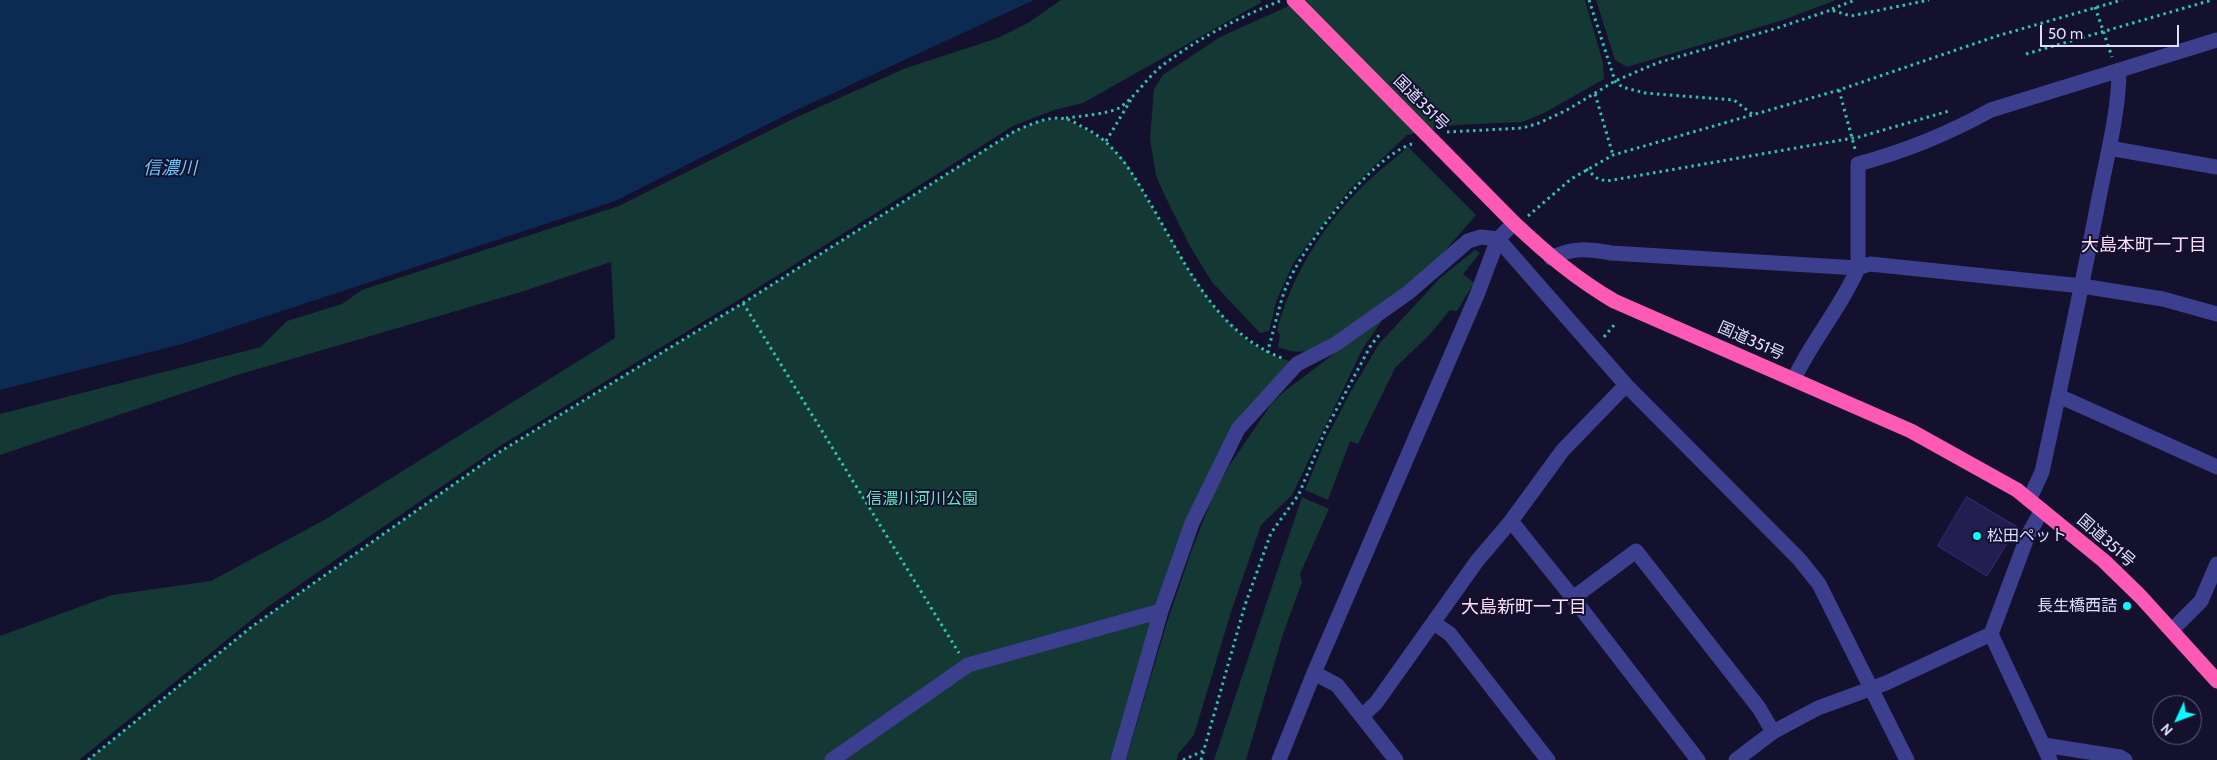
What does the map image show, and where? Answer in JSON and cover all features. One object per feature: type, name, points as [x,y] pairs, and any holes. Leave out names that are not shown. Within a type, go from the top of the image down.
[{"type":"highway","name":"国道351号","points":[[1294,0],[1486,193],[1521,220],[1551,258],[1583,282],[1614,300],[1912,431],[1981,469],[2029,500],[2104,561],[2141,596],[2217,681]]},
{"type":"street","points":[[1794,379],[1808,352],[1850,288],[1858,268],[1858,164],[1904,151],[1969,123],[1992,110],[2116,66],[2217,40]]},
{"type":"street","points":[[2029,500],[2042,472],[2082,286],[2109,148],[2119,83],[2116,66]]},
{"type":"street","points":[[2109,148],[2217,167]]},
{"type":"street","points":[[1279,760],[1314,673],[1478,295],[1498,239],[1521,220]]},
{"type":"street","points":[[1118,760],[1161,611],[1192,523],[1238,428],[1297,364],[1334,345],[1409,292],[1468,241],[1481,237],[1498,239],[1626,386],[1799,559],[1819,584],[1907,760]]},
{"type":"street","points":[[1551,258],[1566,251],[1586,249],[1611,253],[1858,268],[1870,264],[2082,286],[2163,299],[2217,314]]},
{"type":"street","points":[[1362,716],[1376,703],[1477,561],[1510,521],[1556,459],[1626,386]]},
{"type":"street","points":[[2059,396],[2217,467]]},
{"type":"street","points":[[1736,760],[1773,732],[1818,708],[1886,682],[1991,634],[2028,535],[2042,510]]},
{"type":"street","points":[[1510,521],[1573,598],[1698,760]]},
{"type":"street","points":[[1573,598],[1636,551],[1759,708],[1773,732]]},
{"type":"street","points":[[2172,630],[2201,601],[2217,564]]},
{"type":"street","points":[[832,760],[968,665],[1161,611]]},
{"type":"street","points":[[1434,623],[1450,634],[1548,760]]},
{"type":"street","points":[[1991,634],[2050,760]]},
{"type":"street","points":[[1314,673],[1337,685],[1396,760]]},
{"type":"street","points":[[2044,745],[2074,748],[2120,757],[2125,760]]},
{"type":"path","points":[[1106,140],[1134,96],[1161,66],[1183,51],[1263,8],[1282,0]]},
{"type":"path","points":[[1589,0],[1614,81],[1622,87],[1645,93],[1734,100],[1753,114]]},
{"type":"path","points":[[1443,134],[1451,131],[1523,128],[1560,113],[1614,81],[1657,63],[1774,29],[1831,10],[1854,0]]},
{"type":"path","points":[[1831,10],[1851,16],[1929,0]]},
{"type":"path","points":[[1521,220],[1586,169],[1613,155],[1839,90],[1997,36],[2122,0]]},
{"type":"path","points":[[2026,54],[2212,0]]},
{"type":"path","points":[[2095,7],[2116,66]]},
{"type":"path","points":[[1839,90],[1856,152]]},
{"type":"path","points":[[1595,94],[1613,155]]},
{"type":"path","points":[[88,760],[250,628],[493,457],[743,303],[1015,131],[1040,121],[1117,109],[1134,96]]},
{"type":"path","points":[[1586,169],[1598,179],[1607,181],[1852,139],[1951,111]]},
{"type":"path","points":[[1066,118],[1106,140],[1126,162],[1188,269],[1215,308],[1244,338],[1267,353],[1297,364]]},
{"type":"path","points":[[1267,353],[1287,286],[1298,261],[1317,234],[1356,188],[1387,159],[1402,147],[1418,142]]},
{"type":"path","points":[[743,303],[956,650],[968,665]]},
{"type":"path","points":[[1603,338],[1611,332],[1614,325]]},
{"type":"path","points":[[1201,760],[1245,605],[1271,533],[1299,494],[1326,429],[1371,345],[1383,331]]},
{"type":"path","points":[[1183,760],[1204,750]]},
{"type":"green space","points":[[1061,0],[1260,0],[1262,2],[1083,103],[1054,110],[1013,126],[740,299],[500,446],[266,608],[79,760],[0,760],[0,636],[112,595],[211,581],[326,519],[615,338],[611,262],[521,292],[237,375],[0,455],[0,414],[261,347],[287,321],[342,304],[362,290],[619,206],[795,118],[906,68],[998,38],[1028,23]]},
{"type":"green space","points":[[1302,0],[1585,0],[1603,63],[1604,79],[1546,112],[1522,122],[1455,125],[1407,135],[1350,189],[1294,262],[1277,299],[1269,331],[1260,333],[1212,282],[1191,248],[1165,196],[1156,175],[1150,139],[1154,89],[1163,75],[1220,37]]},
{"type":"green space","points":[[1596,0],[1836,0],[1783,20],[1627,67],[1615,60]]},
{"type":"green space","name":"信濃川河川公園","points":[[1066,119],[1106,141],[1126,162],[1188,269],[1215,308],[1244,338],[1267,353],[1297,364],[1238,429],[1192,523],[1118,760],[88,760],[250,628],[501,451],[743,303],[1015,131],[1040,121]]},
{"type":"green space","points":[[1408,147],[1476,215],[1437,260],[1404,287],[1322,345],[1300,352],[1278,347],[1280,335],[1277,330],[1283,310],[1300,271],[1321,235],[1347,202]]},
{"type":"green space","points":[[1475,250],[1480,253],[1463,274],[1474,283],[1457,311],[1450,310],[1430,334],[1395,368],[1358,444],[1350,441],[1328,500],[1305,490],[1326,439],[1351,391],[1379,344],[1440,278]]},
{"type":"green space","points":[[1379,320],[1381,322],[1363,348],[1292,495],[1261,525],[1231,612],[1194,735],[1178,754],[1177,760],[1126,760],[1167,622],[1191,552],[1213,496],[1229,466],[1272,403],[1286,390]]},
{"type":"green space","points":[[1302,497],[1329,509],[1300,574],[1302,582],[1283,634],[1246,760],[1214,760]]},
{"type":"water","name":"信濃川","points":[[0,0],[1034,0],[790,113],[615,201],[182,344],[0,390]]},
{"type":"building","name":"松田ペット","points":[[1967,497],[2017,527],[1987,576],[1938,546]]},
{"type":"place","name":"松田ペット","points":[[1977,536]]},
{"type":"place","name":"長生橋西詰","points":[[2127,606]]},
{"type":"district","name":"大島本町一丁目","points":[[2144,246]]},
{"type":"district","name":"大島新町一丁目","points":[[1524,608]]}]
